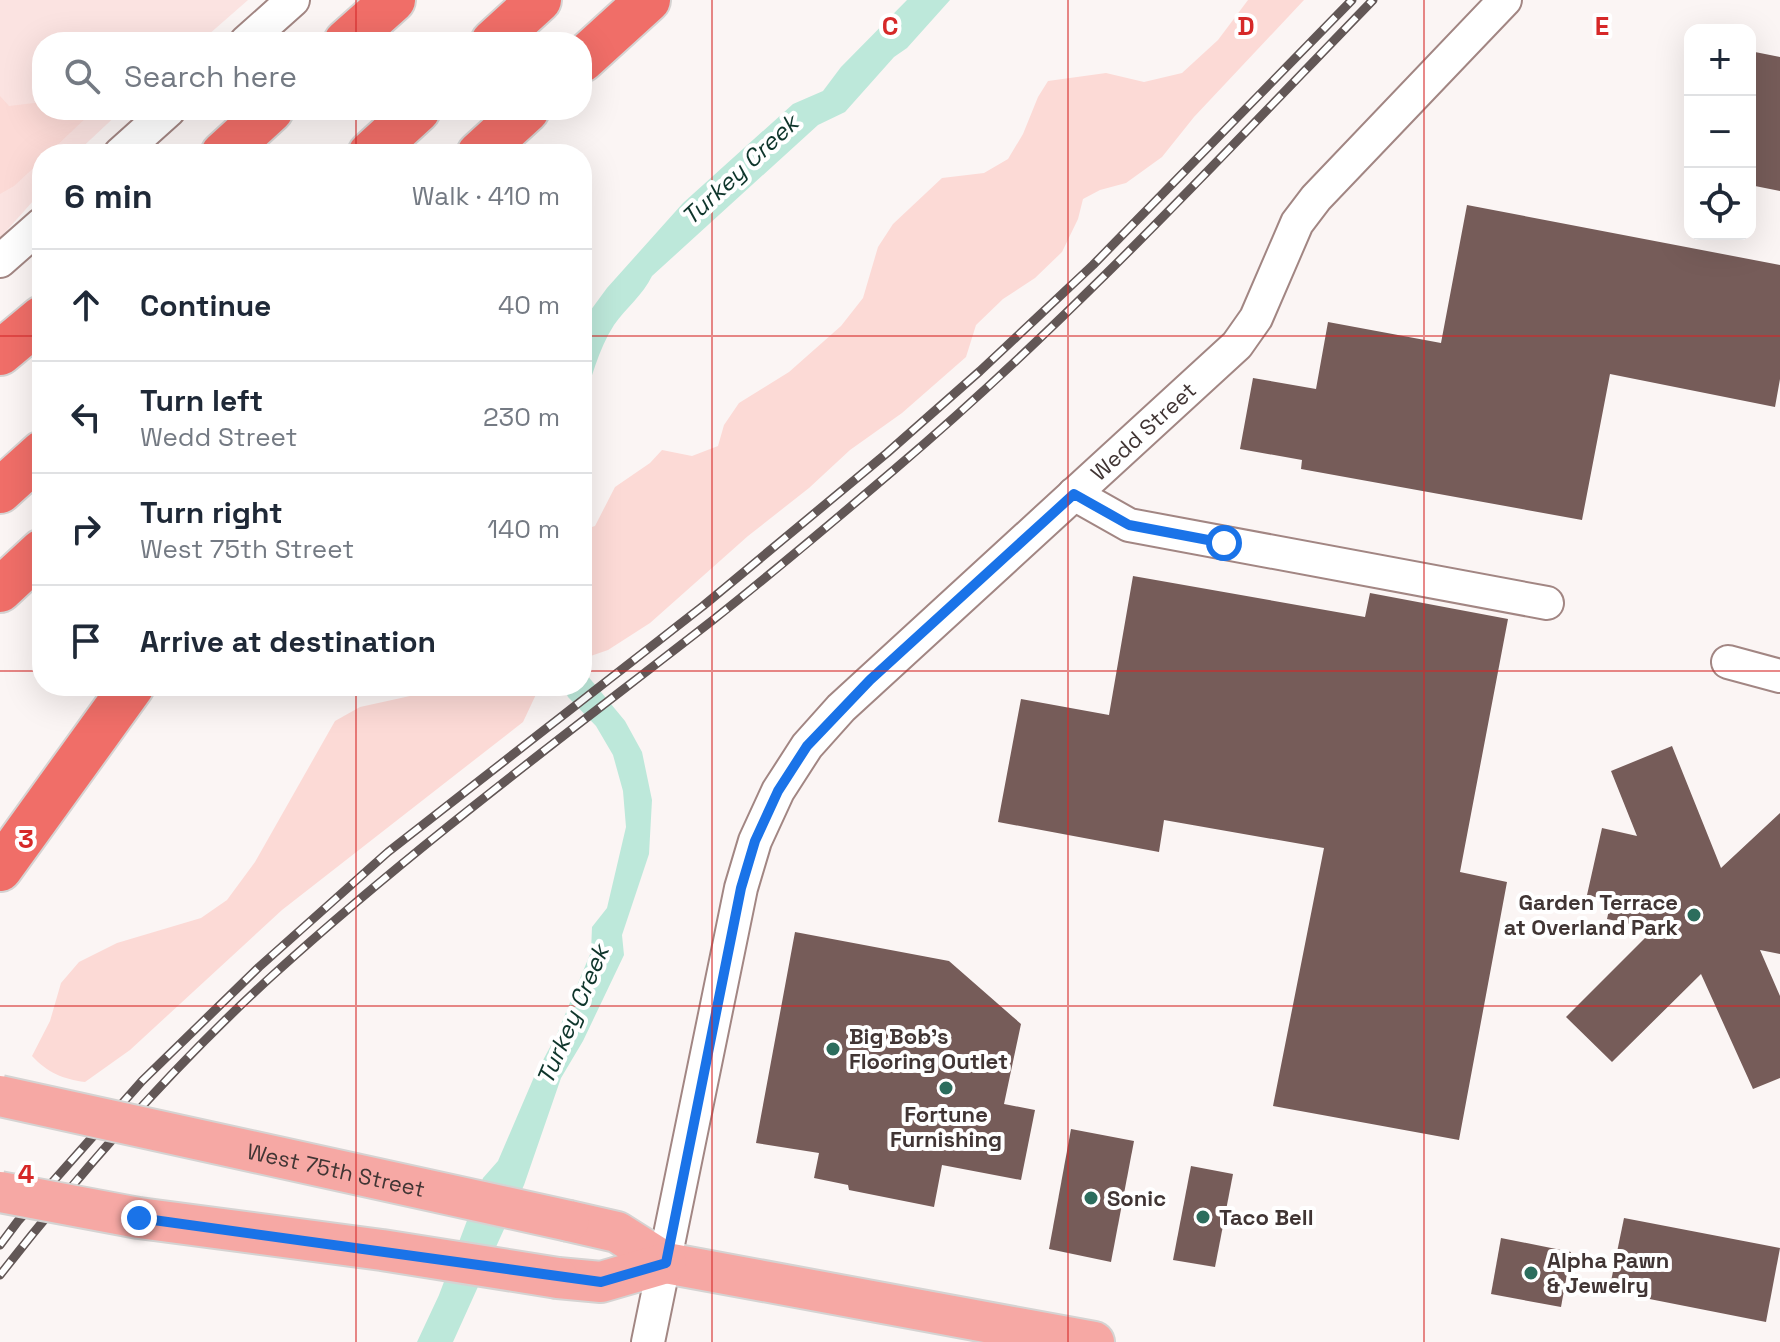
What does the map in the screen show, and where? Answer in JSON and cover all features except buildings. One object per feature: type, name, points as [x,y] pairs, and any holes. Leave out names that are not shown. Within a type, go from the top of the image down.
[{"type":"highway","points":[[357,32],[393,0]]},
{"type":"highway","points":[[504,32],[539,0]]},
{"type":"highway","points":[[592,51],[648,0]]},
{"type":"highway","points":[[234,144],[260,120]]},
{"type":"highway","points":[[381,144],[407,120]]},
{"type":"highway","points":[[490,144],[517,120]]},
{"type":"highway","points":[[506,144],[522,120]]},
{"type":"highway","points":[[0,353],[32,326]]},
{"type":"highway","points":[[0,491],[32,462]]},
{"type":"highway","points":[[0,590],[32,560]]},
{"type":"highway","points":[[0,869],[125,696]]},
{"type":"main road","name":"West 75th Street","points":[[0,1096],[617,1232],[666,1263],[1094,1342]]},
{"type":"main road","name":"West 75th Street","points":[[0,1192],[139,1218],[382,1250],[558,1278],[601,1282],[666,1263]]},
{"type":"street","points":[[257,32],[293,0]]},
{"type":"street","name":"Wedd Street","points":[[648,1342],[741,888],[755,841],[778,791],[807,746],[841,708],[1237,345],[1256,318],[1297,223],[1316,198],[1505,0]]},
{"type":"street","points":[[131,144],[158,120]]},
{"type":"street","points":[[0,261],[32,233]]},
{"type":"street","points":[[1074,494],[1129,525],[1547,603]]},
{"type":"street","points":[[1728,662],[1780,676]]},
{"type":"shaded area","points":[[0,0],[248,0],[211,32],[32,32],[32,120],[111,120],[86,144],[32,144],[32,202],[0,238]]},
{"type":"shaded area","points":[[1248,0],[1304,0],[1194,117],[1162,157],[1126,183],[1100,190],[1083,199],[1078,219],[1062,252],[976,325],[966,357],[902,413],[850,450],[650,623],[608,650],[592,656],[592,527],[615,487],[650,463],[662,450],[692,456],[718,446],[724,425],[739,403],[789,372],[841,326],[863,298],[878,247],[893,224],[942,178],[984,173],[1008,159],[1048,81],[1106,73],[1144,82],[1182,73],[1218,40]]},
{"type":"shaded area","points":[[0,96],[9,106],[32,103],[32,120],[84,120],[58,144],[32,144],[32,169],[0,194]]},
{"type":"shaded area","points":[[410,696],[535,696],[523,722],[282,910],[130,1050],[85,1082],[56,1074],[44,1067],[32,1056],[50,1021],[61,983],[79,962],[117,943],[201,918],[227,900],[255,862],[335,721],[360,707]]},
{"type":"water","name":"Turkey Creek","points":[[907,0],[950,0],[845,112],[818,125],[652,276],[608,335],[592,375],[592,308],[607,288],[683,203],[793,104],[823,91],[841,67]]},
{"type":"water","name":"Turkey Creek","points":[[592,681],[625,721],[642,752],[652,800],[649,854],[622,935],[624,955],[583,1041],[561,1078],[524,1185],[453,1342],[417,1342],[439,1295],[483,1178],[498,1161],[591,952],[592,927],[607,908],[626,827],[623,791],[613,755],[596,726],[568,697],[592,696]]},
{"type":"railway","points":[[592,693],[703,606],[980,371],[1093,265],[1352,0]]},
{"type":"railway","points":[[0,1275],[130,1119],[200,1045],[273,975],[434,837],[759,583],[958,414],[1081,299],[1373,0]]},
{"type":"railway","points":[[0,1245],[142,1081],[259,967],[388,852],[588,696]]},
{"type":"place","name":"Garden Terrace at Overland Park","points":[[1694,915]]},
{"type":"place","name":"Big Bob's Flooring Outlet","points":[[833,1049]]},
{"type":"place","name":"Fortune Furnishing","points":[[946,1088]]},
{"type":"place","name":"Sonic","points":[[1091,1198]]},
{"type":"place","name":"Taco Bell","points":[[1203,1217]]},
{"type":"place","name":"Alpha Pawn & Jewelry","points":[[1531,1273]]},
{"type":"route","points":[[139,1218],[601,1282],[666,1263],[741,888],[755,841],[778,791],[807,746],[870,680],[1074,494],[1129,525],[1224,543]]}]
